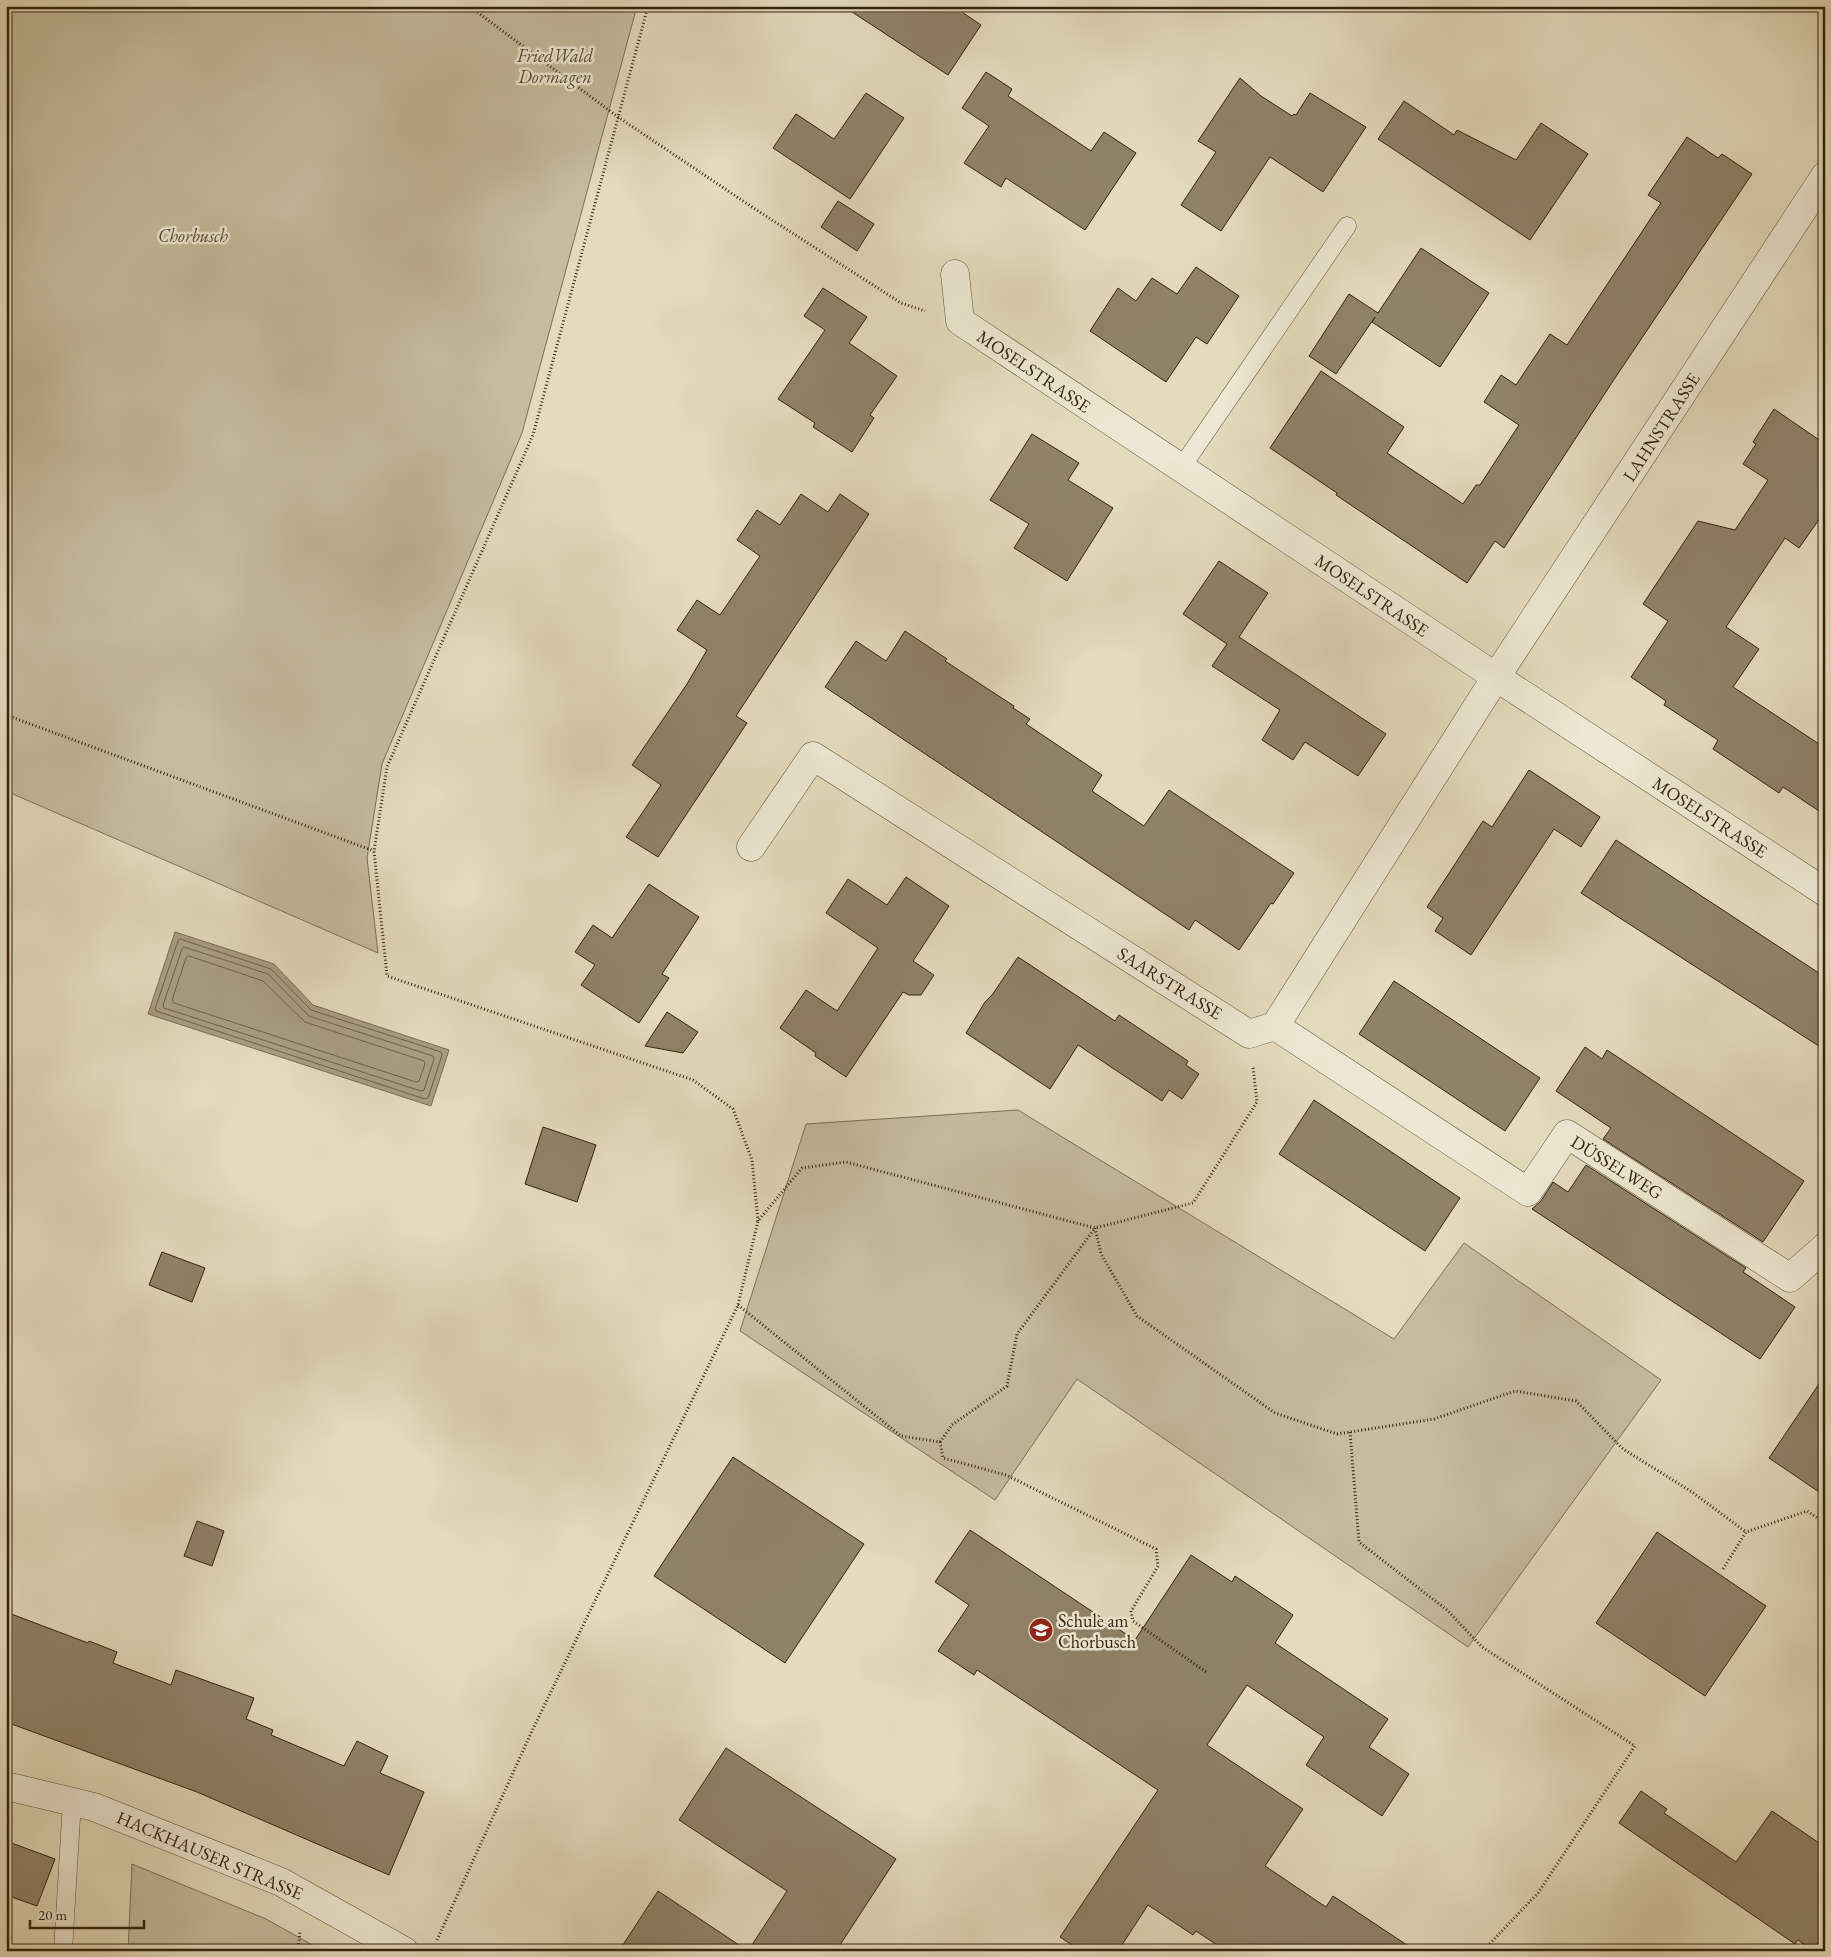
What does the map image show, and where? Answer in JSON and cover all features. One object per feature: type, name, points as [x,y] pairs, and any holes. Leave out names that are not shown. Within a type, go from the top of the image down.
[{"type":"street","name":"LAHNSTRASSE","points":[[1496,677],[1825,176]]},
{"type":"street","name":"MOSELSTRASSE","points":[[955,274],[960,321],[1496,677],[1825,892]]},
{"type":"street","points":[[1249,1034],[1275,1026],[1496,677]]},
{"type":"street","name":"SAARSTRASSE","points":[[751,847],[812,756],[1249,1034]]},
{"type":"street","name":"DÜSSELWEG","points":[[1275,1026],[1528,1192],[1567,1134],[1790,1278],[1825,1247]]},
{"type":"street","name":"HACKHAUSER STRASSE","points":[[6,1786],[94,1806],[281,1882],[404,1951]]},
{"type":"lane","points":[[1181,468],[1347,226]]},
{"type":"lane","points":[[63,1951],[72,1801]]},
{"type":"path","points":[[469,6],[618,117],[755,209],[901,303],[960,321]]},
{"type":"path","points":[[436,1942],[536,1722],[738,1305],[758,1221],[752,1160],[733,1109],[693,1080],[387,976],[374,851],[387,767],[533,435],[648,6]]},
{"type":"path","points":[[6,715],[374,851]]},
{"type":"path","points":[[758,1221],[802,1168],[846,1162],[1095,1228],[1193,1203],[1257,1102],[1249,1034]]},
{"type":"path","points":[[1095,1228],[1101,1254],[1137,1316],[1275,1413],[1338,1434],[1434,1419],[1515,1392],[1576,1401],[1623,1449],[1692,1492],[1746,1532]]},
{"type":"path","points":[[1095,1228],[1017,1334],[1008,1386],[952,1425],[940,1442],[943,1458],[1006,1475],[1156,1549],[1158,1566],[1131,1611],[1133,1621],[1206,1672]]},
{"type":"path","points":[[738,1305],[902,1436],[940,1442]]},
{"type":"path","points":[[1350,1432],[1359,1542],[1447,1610],[1482,1647],[1635,1746],[1538,1893],[1482,1951]]},
{"type":"path","points":[[1724,1569],[1746,1532],[1808,1511],[1825,1523]]},
{"type":"green space","name":"Chorbusch","points":[[6,6],[637,6],[522,433],[382,764],[367,858],[378,953],[6,791]]},
{"type":"green space","points":[[1018,1110],[1394,1339],[1464,1243],[1661,1380],[1468,1647],[1077,1379],[995,1500],[740,1331],[806,1124]]},
{"type":"green space","points":[[132,1864],[266,1919],[323,1951],[128,1951]]},
{"type":"water","points":[[175,932],[274,964],[313,1005],[449,1050],[431,1106],[148,1014]]},
{"type":"building","points":[[843,6],[953,6],[981,25],[948,75]]},
{"type":"building","points":[[986,72],[1012,89],[1008,96],[1091,151],[1104,132],[1136,153],[1085,230],[1006,178],[1001,187],[964,163],[989,126],[962,108]]},
{"type":"building","points":[[1240,78],[1261,96],[1292,116],[1296,115],[1310,93],[1366,127],[1323,192],[1270,157],[1221,231],[1181,205],[1216,152],[1198,141]]},
{"type":"building","points":[[866,93],[904,118],[850,199],[773,148],[796,114],[834,139]]},
{"type":"building","points":[[1404,101],[1454,135],[1457,130],[1516,160],[1541,123],[1588,154],[1530,240],[1378,139]]},
{"type":"building","points":[[1687,137],[1718,158],[1722,154],[1752,174],[1504,548],[1495,541],[1467,583],[1270,448],[1321,371],[1404,427],[1387,453],[1463,504],[1476,485],[1480,485],[1519,425],[1484,402],[1501,375],[1516,385],[1550,334],[1567,345],[1661,203],[1648,195]]},
{"type":"building","points":[[838,201],[874,224],[857,251],[821,227]]},
{"type":"building","points":[[1421,248],[1489,293],[1440,367],[1372,322],[1375,317],[1336,374],[1309,356],[1349,294],[1378,313]]},
{"type":"building","points":[[1196,267],[1239,296],[1207,344],[1196,337],[1166,382],[1090,331],[1118,288],[1136,301],[1152,278],[1177,294]]},
{"type":"building","points":[[823,288],[867,317],[849,343],[897,376],[870,415],[874,418],[852,452],[813,427],[815,423],[778,399],[825,330],[804,316]]},
{"type":"building","points":[[1774,409],[1825,444],[1825,511],[1799,548],[1785,538],[1726,627],[1759,649],[1733,687],[1825,748],[1825,815],[1783,787],[1779,793],[1713,749],[1718,740],[1664,705],[1666,701],[1631,677],[1668,621],[1643,604],[1698,521],[1735,530],[1768,480],[1743,464],[1756,444],[1753,442]]},
{"type":"building","points":[[1032,434],[1079,463],[1068,480],[1113,508],[1067,581],[1014,548],[1029,524],[990,500]]},
{"type":"building","points":[[801,494],[828,512],[840,494],[869,514],[736,716],[747,723],[658,857],[626,837],[661,785],[632,765],[687,684],[707,650],[677,630],[697,600],[720,615],[760,556],[737,540],[757,510],[780,525]]},
{"type":"building","points":[[1219,561],[1268,593],[1239,637],[1386,734],[1358,776],[1305,742],[1293,760],[1262,740],[1280,710],[1212,666],[1227,644],[1183,614]]},
{"type":"building","points":[[905,631],[947,659],[945,661],[1014,706],[1013,708],[1030,719],[1026,724],[1102,775],[1092,791],[1144,826],[1169,790],[1294,873],[1239,950],[1195,920],[1189,930],[825,687],[856,641],[886,661]]},
{"type":"building","points":[[1529,770],[1600,817],[1581,847],[1554,829],[1471,955],[1435,931],[1443,918],[1427,907],[1483,821],[1492,827]]},
{"type":"building","points":[[1616,840],[1825,977],[1825,1050],[1581,893]]},
{"type":"building","points":[[906,877],[949,906],[913,961],[934,975],[921,995],[909,995],[903,992],[846,1077],[815,1056],[816,1053],[780,1028],[806,990],[837,1011],[878,948],[826,913],[848,879],[887,905]]},
{"type":"building","points":[[649,884],[699,917],[662,974],[669,978],[639,1023],[581,985],[595,965],[575,952],[593,925],[612,938]]},
{"type":"building","points":[[1018,957],[1115,1021],[1119,1015],[1188,1061],[1186,1065],[1199,1074],[1182,1099],[1169,1090],[1162,1101],[1078,1045],[1050,1089],[966,1033],[985,1002],[992,995]]},
{"type":"building","points":[[1394,981],[1540,1078],[1505,1131],[1359,1034]]},
{"type":"building","points":[[667,1012],[698,1032],[683,1053],[645,1046]]},
{"type":"building","points":[[1585,1047],[1602,1059],[1607,1050],[1804,1181],[1763,1242],[1603,1139],[1611,1128],[1556,1091]]},
{"type":"building","points":[[1314,1100],[1460,1198],[1425,1251],[1279,1154]]},
{"type":"building","points":[[543,1127],[596,1145],[577,1202],[525,1184]]},
{"type":"building","points":[[1586,1165],[1746,1268],[1743,1272],[1795,1307],[1760,1359],[1532,1209],[1541,1201],[1553,1182],[1568,1192]]},
{"type":"building","points":[[162,1252],[205,1268],[192,1302],[149,1285]]},
{"type":"building","points":[[1825,1375],[1825,1496],[1769,1458]]},
{"type":"building","points":[[733,1457],[864,1544],[785,1663],[654,1576]]},
{"type":"building","points":[[197,1521],[224,1531],[212,1566],[184,1556]]},
{"type":"building","points":[[970,1530],[1135,1640],[1191,1555],[1232,1582],[1235,1576],[1293,1615],[1275,1643],[1388,1719],[1369,1747],[1409,1774],[1382,1816],[1306,1765],[1324,1737],[1247,1685],[1207,1745],[1303,1809],[1265,1866],[1326,1907],[1333,1896],[1416,1951],[1226,1951],[1196,1931],[1193,1935],[1148,1905],[1118,1951],[1081,1951],[1060,1937],[1158,1790],[977,1670],[974,1675],[938,1651],[969,1605],[935,1582]]},
{"type":"building","points":[[1657,1532],[1766,1606],[1705,1696],[1596,1623]]},
{"type":"building","points":[[6,1612],[117,1652],[113,1663],[171,1685],[176,1670],[254,1698],[246,1719],[273,1730],[271,1735],[344,1766],[357,1741],[388,1756],[380,1773],[424,1792],[389,1875],[197,1792],[6,1722]]},
{"type":"building","points":[[726,1748],[896,1859],[836,1951],[748,1951],[787,1891],[679,1820]]},
{"type":"building","points":[[1641,1791],[1667,1809],[1664,1813],[1736,1862],[1772,1811],[1825,1847],[1825,1951],[1813,1951],[1798,1940],[1795,1944],[1619,1823]]},
{"type":"building","points":[[6,1841],[55,1859],[37,1906],[6,1895]]},
{"type":"building","points":[[658,1891],[748,1951],[619,1951]]},
{"type":"place","name":"Schule am Chorbusch","points":[[1041,1630]]},
{"type":"park label","name":"FriedWald Dormagen","points":[[555,65]]}]
